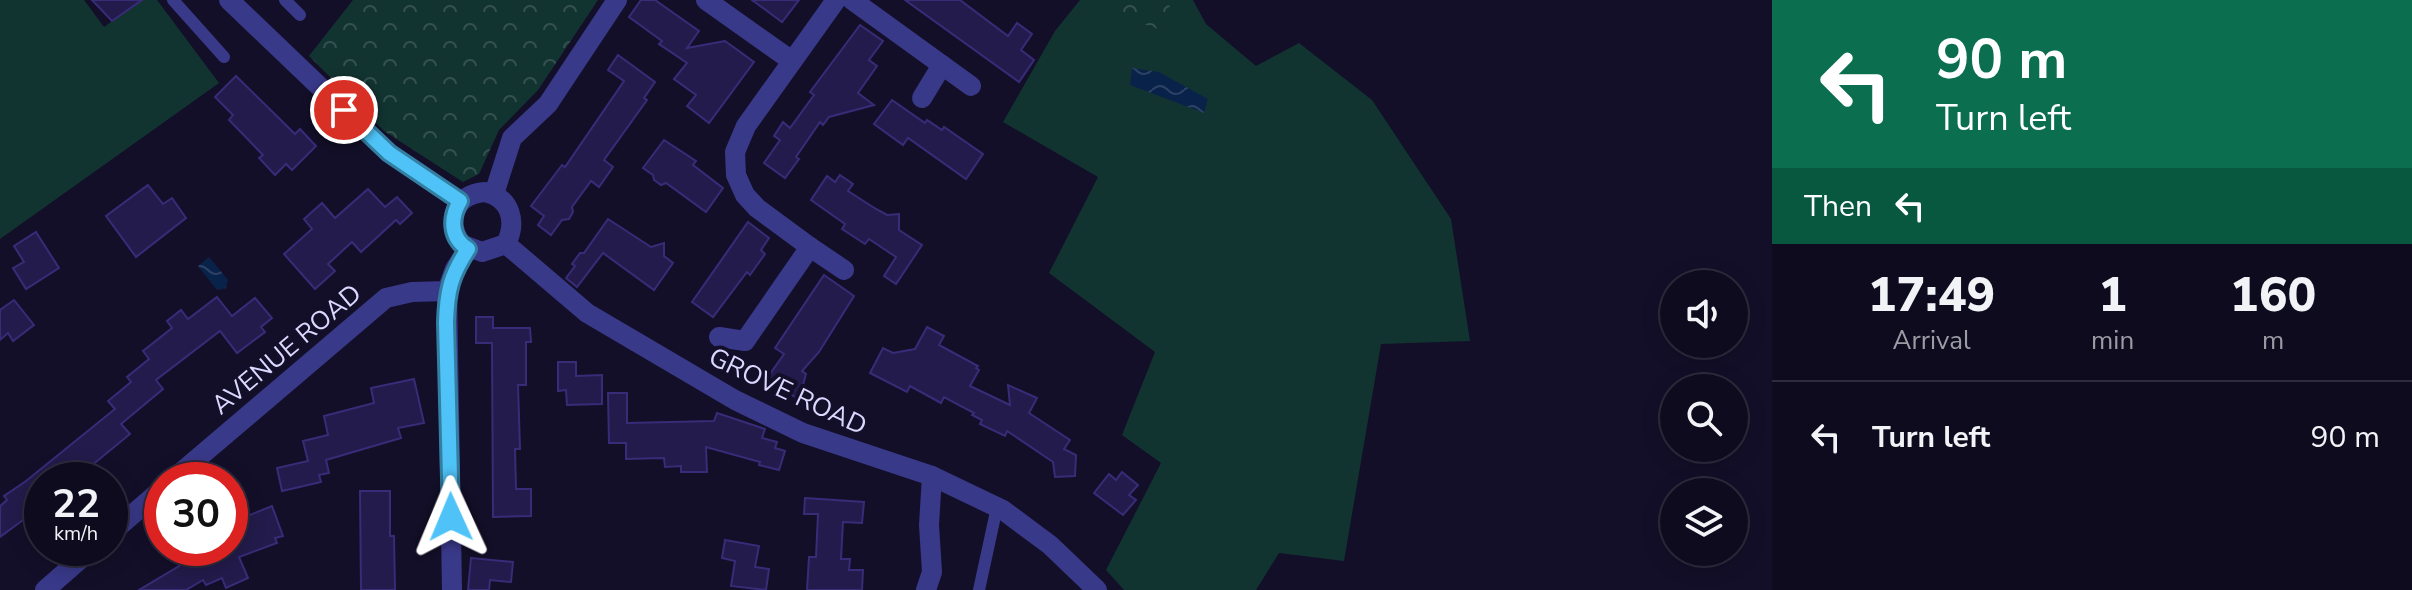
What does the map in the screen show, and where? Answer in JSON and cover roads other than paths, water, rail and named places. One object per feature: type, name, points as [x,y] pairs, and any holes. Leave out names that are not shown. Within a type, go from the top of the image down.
[{"type":"street","points":[[229,0],[389,153],[460,201]]},
{"type":"street","points":[[494,194],[512,138],[548,104],[617,0]]},
{"type":"street","points":[[706,0],[792,61]]},
{"type":"street","points":[[836,0],[746,126],[735,152],[736,175],[745,195],[757,208],[844,270]]},
{"type":"street","points":[[852,0],[971,86]]},
{"type":"street","points":[[922,98],[942,65]]},
{"type":"street","points":[[473,193],[494,194],[509,209],[512,218],[512,232],[506,244],[482,252],[461,244],[453,230],[453,212],[460,201],[473,193]]},
{"type":"street","name":"GROVE ROAD","points":[[506,244],[587,313],[735,400],[803,433],[932,476],[997,507],[1050,545],[1097,590]]},
{"type":"street","points":[[719,337],[752,348],[810,247]]},
{"type":"street","points":[[452,590],[447,291],[455,269],[468,249]]},
{"type":"street","name":"AVENUE ROAD","points":[[193,462],[386,298],[412,292],[447,291]]},
{"type":"street","points":[[926,590],[932,572],[929,525],[932,476]]},
{"type":"street","points":[[128,518],[144,505]]},
{"type":"street","points":[[45,590],[72,566]]},
{"type":"lane","points":[[173,0],[224,57]]},
{"type":"lane","points":[[285,0],[300,15]]},
{"type":"lane","points":[[979,590],[997,507]]},
{"type":"water","points":[[1132,68],[1159,72],[1208,99],[1204,113],[1130,85]]},
{"type":"water","points":[[209,257],[228,280],[226,288],[217,290],[198,266]]}]
